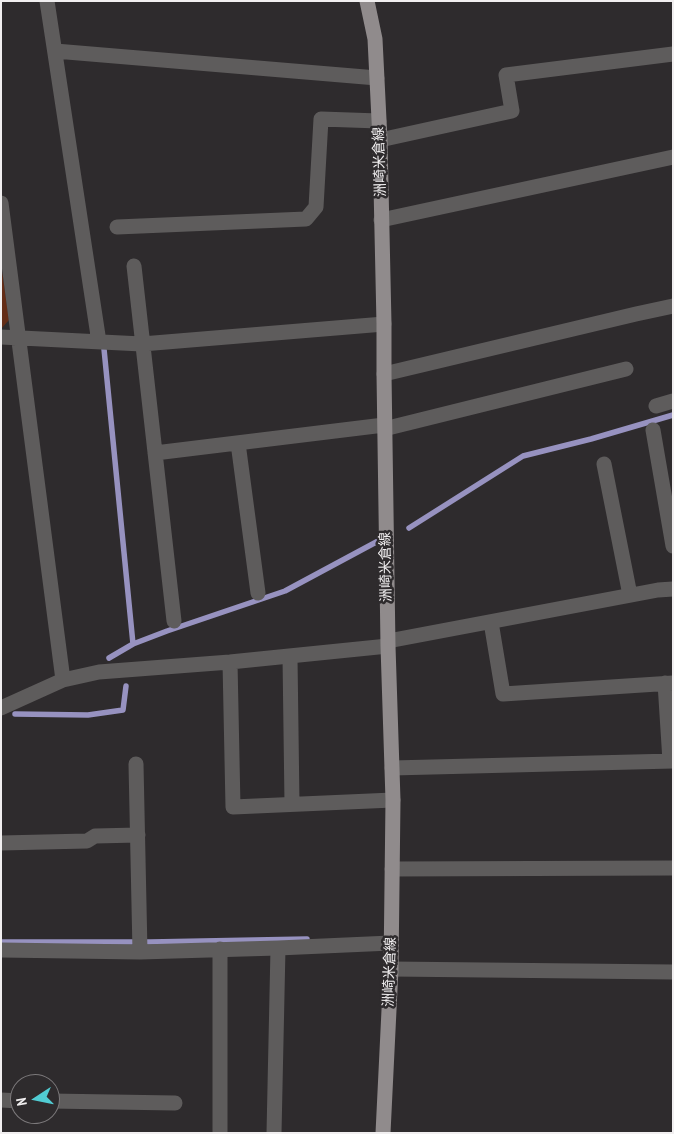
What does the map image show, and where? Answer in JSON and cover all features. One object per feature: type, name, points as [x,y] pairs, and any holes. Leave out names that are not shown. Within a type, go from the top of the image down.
[{"type":"main road","name":"洲崎米倉線","points":[[367,1],[375,39],[380,140],[388,644],[393,800],[391,969],[382,1133]]},
{"type":"street","points":[[47,1],[59,51],[99,342]]},
{"type":"street","points":[[59,51],[377,78]]},
{"type":"street","points":[[380,140],[512,111],[506,76],[673,54]]},
{"type":"street","points":[[117,227],[306,219],[316,207],[321,119],[379,121]]},
{"type":"street","points":[[381,220],[673,157]]},
{"type":"street","points":[[1,203],[63,680]]},
{"type":"street","points":[[134,266],[174,621]]},
{"type":"street","points":[[384,374],[673,306]]},
{"type":"street","points":[[1,337],[142,344],[384,324]]},
{"type":"street","points":[[155,453],[384,427],[626,369]]},
{"type":"street","points":[[656,406],[673,401]]},
{"type":"street","points":[[653,430],[673,546]]},
{"type":"street","points":[[238,443],[258,593]]},
{"type":"street","points":[[604,464],[630,596]]},
{"type":"street","points":[[1,708],[63,680],[98,672],[290,657],[388,644],[491,622],[658,590],[673,589]]},
{"type":"street","points":[[392,768],[671,761],[669,683],[503,694],[491,622]]},
{"type":"street","points":[[290,657],[292,804]]},
{"type":"street","points":[[230,662],[232,806],[393,800]]},
{"type":"street","points":[[136,764],[140,945]]},
{"type":"street","points":[[1,843],[87,841],[96,836],[138,835]]},
{"type":"street","points":[[392,869],[673,868]]},
{"type":"street","points":[[1,950],[140,945],[220,950],[391,943]]},
{"type":"street","points":[[274,1133],[278,948]]},
{"type":"street","points":[[220,950],[220,1133]]},
{"type":"street","points":[[391,969],[673,972]]},
{"type":"street","points":[[60,1101],[175,1103]]},
{"type":"shaded area","points":[[1,265],[9,320],[1,329]]},
{"type":"waterway","points":[[104,349],[133,644],[285,591],[380,540]]},
{"type":"waterway","points":[[409,528],[523,456],[591,439],[673,415]]},
{"type":"waterway","points":[[109,658],[133,644]]},
{"type":"waterway","points":[[15,714],[88,715],[123,710],[126,686]]},
{"type":"waterway","points":[[1,942],[307,939]]}]
